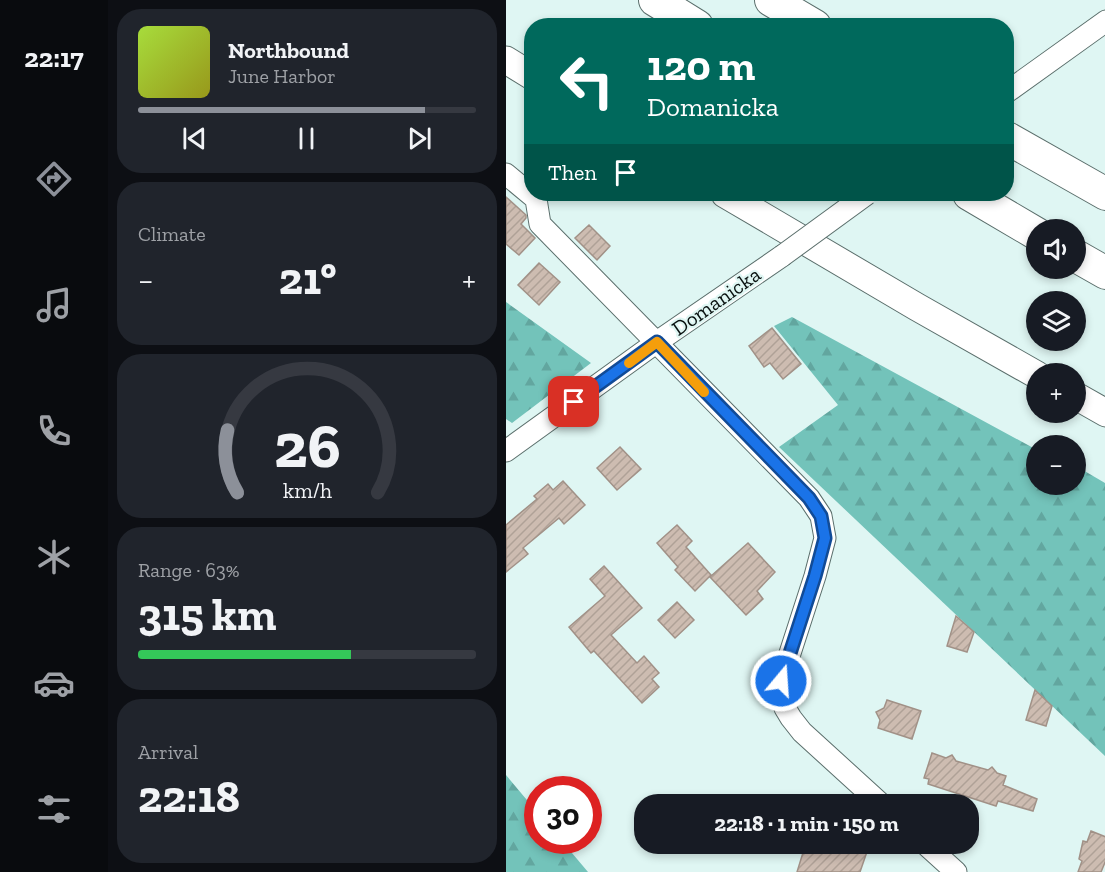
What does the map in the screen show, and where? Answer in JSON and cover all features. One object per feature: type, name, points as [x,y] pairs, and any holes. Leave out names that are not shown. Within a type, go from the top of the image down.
[{"type":"highway","points":[[655,0],[684,18]]},
{"type":"highway","points":[[771,0],[801,18]]},
{"type":"highway","points":[[1014,142],[1106,194]]},
{"type":"highway","points":[[981,201],[1026,228]]},
{"type":"highway","points":[[1086,262],[1106,273]]},
{"type":"main road","points":[[506,60],[524,71]]},
{"type":"main road","points":[[737,201],[1026,369]]},
{"type":"main road","points":[[1086,402],[1106,413]]},
{"type":"street","points":[[1014,87],[1106,21]]},
{"type":"street","points":[[506,174],[524,189]]},
{"type":"street","points":[[536,201],[540,224],[809,498],[821,516],[825,538],[781,681],[781,693],[785,708],[802,732],[870,794]]},
{"type":"street","name":"Domanicka","points":[[506,451],[857,201]]},
{"type":"street","points":[[936,854],[956,872]]},
{"type":"green space","points":[[506,302],[591,363],[512,423],[506,419]]},
{"type":"green space","points":[[792,317],[1026,444],[1026,495],[1086,495],[1086,472],[1105,483],[1105,756],[779,447],[838,405],[774,326]]},
{"type":"green space","points":[[506,775],[524,796],[524,854],[573,854],[588,872],[506,872]]},
{"type":"building","points":[[506,197],[526,215],[521,224],[535,238],[519,255],[506,244]]},
{"type":"building","points":[[589,225],[610,246],[597,260],[575,238]]},
{"type":"building","points":[[539,263],[560,282],[539,305],[518,285]]},
{"type":"building","points":[[772,328],[801,364],[783,379],[770,363],[764,367],[749,346]]},
{"type":"building","points":[[620,447],[641,469],[617,490],[597,468]]},
{"type":"building","points":[[563,481],[585,505],[564,524],[559,518],[523,548],[528,554],[506,572],[506,525],[537,499],[534,496],[548,484],[553,490]]},
{"type":"building","points":[[677,525],[692,541],[686,547],[711,575],[695,591],[675,570],[678,567],[657,543]]},
{"type":"building","points":[[748,543],[775,572],[757,591],[763,599],[746,615],[710,577]]},
{"type":"building","points":[[604,566],[642,608],[611,635],[637,663],[644,656],[659,673],[652,679],[659,687],[642,703],[594,651],[591,653],[569,627],[605,596],[590,579]]},
{"type":"building","points":[[677,602],[694,620],[675,638],[658,620]]},
{"type":"building","points":[[956,616],[974,632],[967,652],[947,646]]},
{"type":"building","points":[[1035,690],[1052,706],[1046,726],[1026,720]]},
{"type":"building","points":[[887,700],[921,711],[912,739],[878,728],[880,720],[876,712],[884,708]]},
{"type":"building","points":[[932,753],[946,758],[952,755],[956,761],[988,770],[992,767],[997,773],[1006,776],[1003,785],[1037,799],[1033,811],[998,801],[996,806],[979,800],[979,794],[959,794],[928,784],[929,779],[924,778]]},
{"type":"building","points":[[1091,831],[1106,837],[1106,860],[1101,872],[1078,872],[1082,861],[1079,859],[1083,841],[1087,842]]},
{"type":"building","points":[[803,854],[866,854],[860,872],[797,872]]},
{"type":"slow traffic","points":[[629,363],[657,342],[704,392]]},
{"type":"route","points":[[574,402],[657,342],[809,498],[821,516],[825,538],[781,681]]}]
